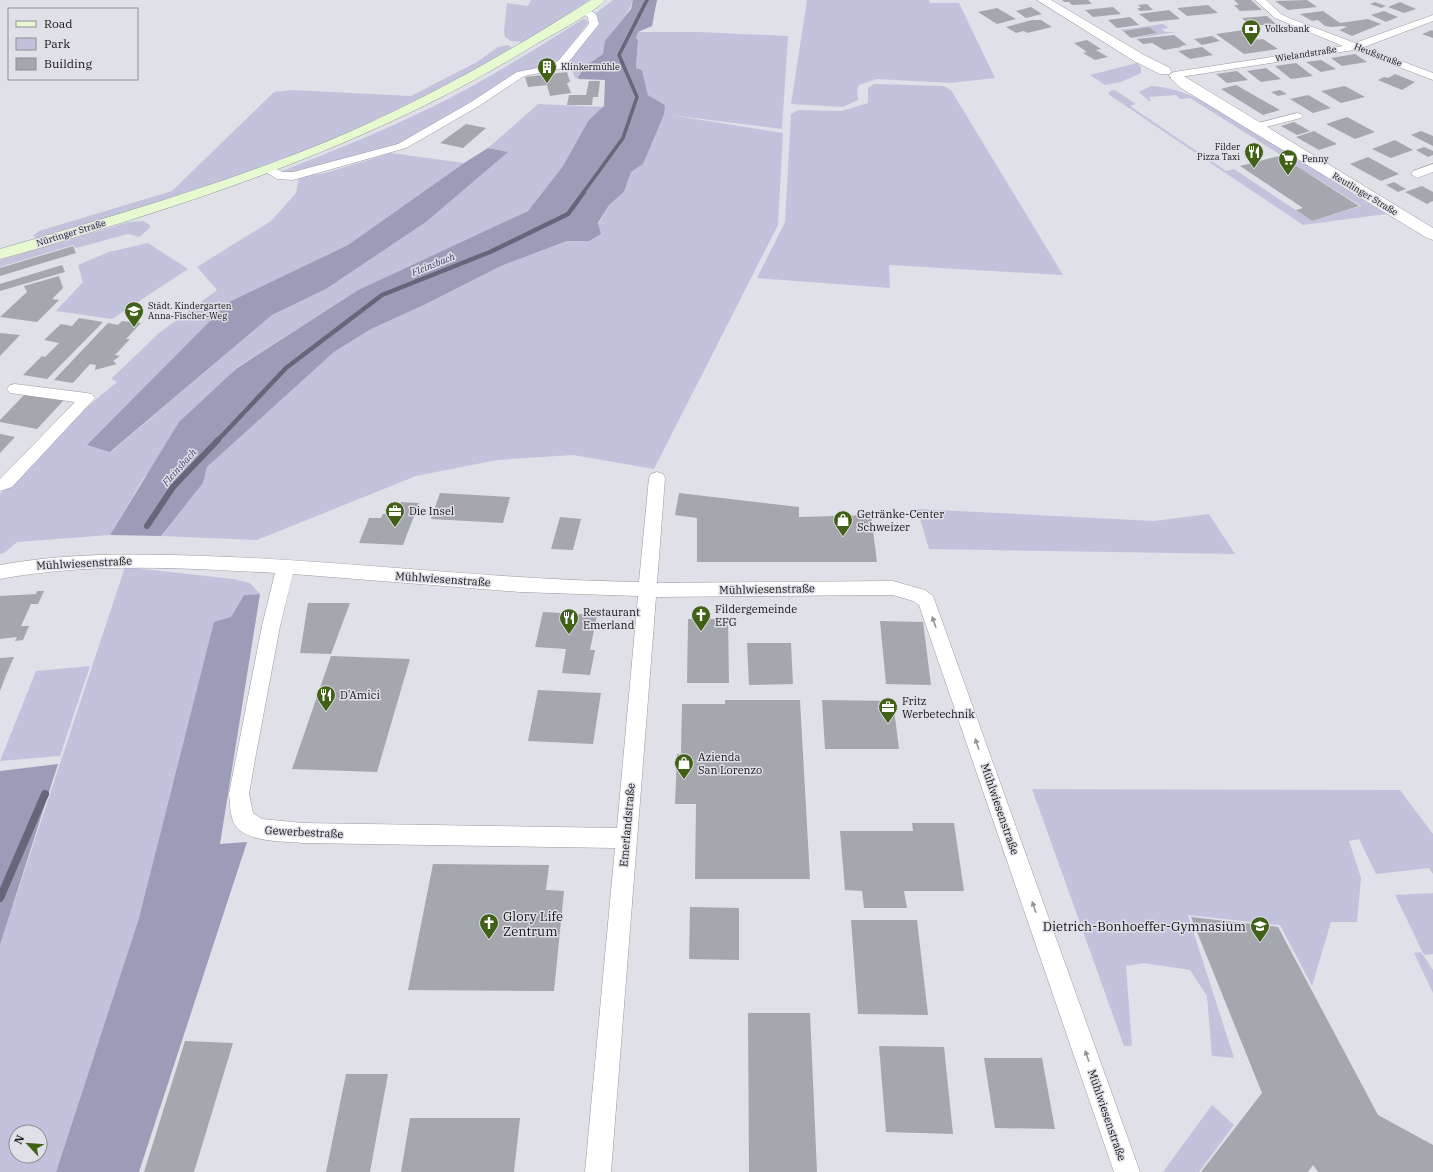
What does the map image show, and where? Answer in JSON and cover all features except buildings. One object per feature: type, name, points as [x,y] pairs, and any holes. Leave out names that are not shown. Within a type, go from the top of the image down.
[{"type":"main road","name":"Nürtinger Straße","points":[[0,254],[141,211],[268,169],[398,115],[460,84],[525,47],[599,0]]},
{"type":"street","name":"Reutlinger Straße","points":[[1043,0],[1139,58],[1181,88],[1209,100],[1255,127],[1433,236]]},
{"type":"street","name":"Heußstraße","points":[[1260,0],[1278,16],[1286,20],[1433,77]]},
{"type":"street","points":[[268,169],[281,176],[293,176],[402,146],[475,104],[521,74],[555,67],[562,62],[594,24],[593,16],[583,10]]},
{"type":"street","name":"Wielandstraße","points":[[1168,78],[1354,47],[1432,19]]},
{"type":"street","name":"Reutlinger Straße","points":[[1139,58],[1149,75],[1156,71],[1168,78]]},
{"type":"street","points":[[1255,127],[1297,116]]},
{"type":"street","points":[[1417,174],[1433,168]]},
{"type":"street","points":[[0,485],[6,483],[87,398],[15,389]]},
{"type":"street","name":"Emerlandstraße","points":[[598,1172],[657,478]]},
{"type":"street","name":"Mühlwiesenstraße","points":[[0,572],[26,566],[104,559],[286,567],[522,585],[647,590],[893,588],[919,595],[927,601],[1127,1172]]},
{"type":"street","name":"Gewerbestraße","points":[[286,567],[271,626],[239,794],[243,819],[258,829],[303,832],[626,838]]},
{"type":"green space","points":[[531,0],[589,0],[525,42],[511,41],[505,37],[504,31],[507,3],[528,6]]},
{"type":"green space","points":[[613,0],[633,0],[630,8],[605,45],[603,54],[584,67],[578,76],[579,79],[575,78],[569,61],[598,23],[596,13]]},
{"type":"green space","points":[[807,0],[929,0],[930,3],[959,3],[995,78],[950,83],[877,79],[859,85],[857,90],[858,100],[843,107],[791,104]]},
{"type":"green space","points":[[583,19],[587,20],[588,23],[561,59],[553,64],[522,72],[399,144],[328,167],[284,173],[282,171],[403,121],[442,102],[496,72]]},
{"type":"green space","points":[[1163,24],[1169,28],[1162,29],[1165,32],[1176,32],[1132,39],[1157,33],[1149,27],[1123,31],[1120,30]]},
{"type":"green space","points":[[638,32],[699,32],[788,36],[782,129],[671,115],[783,133],[778,225],[654,469],[573,455],[497,460],[416,476],[257,540],[161,536],[203,483],[207,467],[334,352],[371,329],[424,305],[501,266],[567,241],[589,241],[609,205],[624,192],[631,172],[643,164],[665,105],[648,95],[642,70],[636,68],[638,41],[636,38]]},
{"type":"green space","points":[[508,45],[514,49],[406,105],[340,136],[303,151],[228,179],[151,204],[36,238],[33,236],[39,231],[172,191],[274,92],[292,90],[411,96],[477,62],[498,47]]},
{"type":"green space","points":[[1137,63],[1141,67],[1141,73],[1121,82],[1105,85],[1090,75]]},
{"type":"green space","points":[[874,84],[944,86],[951,90],[1063,275],[889,265],[890,288],[757,278],[785,222],[791,114],[798,110],[842,111],[868,103],[868,88]]},
{"type":"green space","points":[[1151,86],[1168,88],[1204,102],[1222,111],[1288,153],[1279,154],[1190,98],[1180,99],[1176,95],[1149,97],[1151,101],[1149,101],[1139,92]]},
{"type":"green space","points":[[1115,90],[1136,104],[1130,106],[1226,171],[1234,169],[1312,221],[1361,206],[1285,159],[1293,156],[1386,214],[1303,225],[1108,94],[1110,91]]},
{"type":"green space","points":[[538,104],[604,107],[588,121],[563,166],[528,211],[358,290],[236,368],[143,479],[110,535],[17,542],[4,553],[0,554],[0,494],[69,422],[117,382],[111,379],[159,333],[217,290],[197,267],[271,221],[296,193],[299,177],[325,173],[391,153],[464,163],[348,245],[229,302],[111,452],[272,315],[326,289],[426,222],[507,152],[488,148]]},
{"type":"green space","points":[[143,221],[150,225],[149,229],[139,237],[128,234],[76,248],[73,245],[0,267],[0,260],[129,222]]},
{"type":"green space","points":[[148,243],[188,269],[112,319],[56,311],[83,282],[78,265],[109,252]]},
{"type":"green space","points":[[917,509],[1154,521],[1209,514],[1235,554],[929,549]]},
{"type":"green space","points":[[125,567],[233,579],[250,583],[260,594],[244,595],[231,617],[139,918],[56,1172],[0,1172],[0,945]]},
{"type":"green space","points":[[90,666],[60,756],[0,761],[36,671]]},
{"type":"green space","points":[[1032,789],[1400,790],[1433,834],[1433,874],[1429,868],[1376,874],[1359,839],[1349,841],[1361,878],[1357,922],[1331,922],[1312,986],[1280,925],[1188,915],[1234,1058],[1212,1056],[1207,996],[1190,970],[1144,963],[1126,966],[1132,1046],[1124,1046]]},
{"type":"green space","points":[[1433,893],[1433,954],[1424,955],[1395,895]]},
{"type":"green space","points":[[1421,952],[1433,970],[1433,993],[1414,953]]},
{"type":"green space","points":[[1212,1105],[1234,1125],[1199,1172],[1163,1172]]},
{"type":"shaded area","points":[[633,0],[657,0],[652,26],[638,32],[636,38],[638,40],[636,68],[642,70],[648,95],[665,105],[664,114],[643,164],[631,172],[624,192],[609,205],[598,223],[601,234],[589,241],[567,241],[501,266],[424,305],[371,329],[334,352],[207,467],[203,483],[161,536],[110,535],[179,422],[237,368],[358,290],[528,211],[563,166],[588,121],[604,106],[605,80],[579,79],[578,77],[584,67],[603,54],[605,41],[631,9]]},
{"type":"shaded area","points":[[488,148],[508,152],[426,222],[326,289],[272,315],[110,452],[87,445],[229,302],[348,245],[464,163]]},
{"type":"shaded area","points":[[260,594],[220,844],[247,842],[139,1172],[56,1172],[139,918],[214,622],[231,617],[244,595]]},
{"type":"shaded area","points":[[58,764],[0,945],[0,771]]},
{"type":"waterway","name":"Fleinsbach","points":[[583,193],[623,138],[637,97],[619,55],[647,0]]},
{"type":"waterway","name":"Fleinsbach","points":[[217,441],[286,368],[382,295],[490,252],[568,214],[584,192]]},
{"type":"waterway","name":"Fleinsbach","points":[[147,526],[173,487],[218,440]]},
{"type":"waterway","name":"Fleinsbach","points":[[0,898],[45,794]]},
{"type":"place","name":"Volksbank","points":[[1251,46]]},
{"type":"place","name":"Klinkermühle","points":[[547,84]]},
{"type":"place","name":"Filder Pizza Taxi","points":[[1254,169]]},
{"type":"place","name":"Penny","points":[[1288,176]]},
{"type":"place","name":"Städt. Kindergarten Anna-Fischer-Weg","points":[[134,328]]},
{"type":"place","name":"Die Insel","points":[[395,528]]},
{"type":"place","name":"Getränke-Center Schweizer","points":[[843,537]]},
{"type":"place","name":"Fildergemeinde EFG","points":[[701,632]]},
{"type":"place","name":"Restaurant Emerland","points":[[569,635]]},
{"type":"place","name":"D'Amici","points":[[326,712]]},
{"type":"place","name":"Fritz Werbetechnik","points":[[888,724]]},
{"type":"place","name":"Azienda San Lorenzo","points":[[684,780]]},
{"type":"place","name":"Glory Life Zentrum","points":[[489,940]]},
{"type":"place","name":"Dietrich-Bonhoeffer-Gymnasium","points":[[1260,943]]}]
